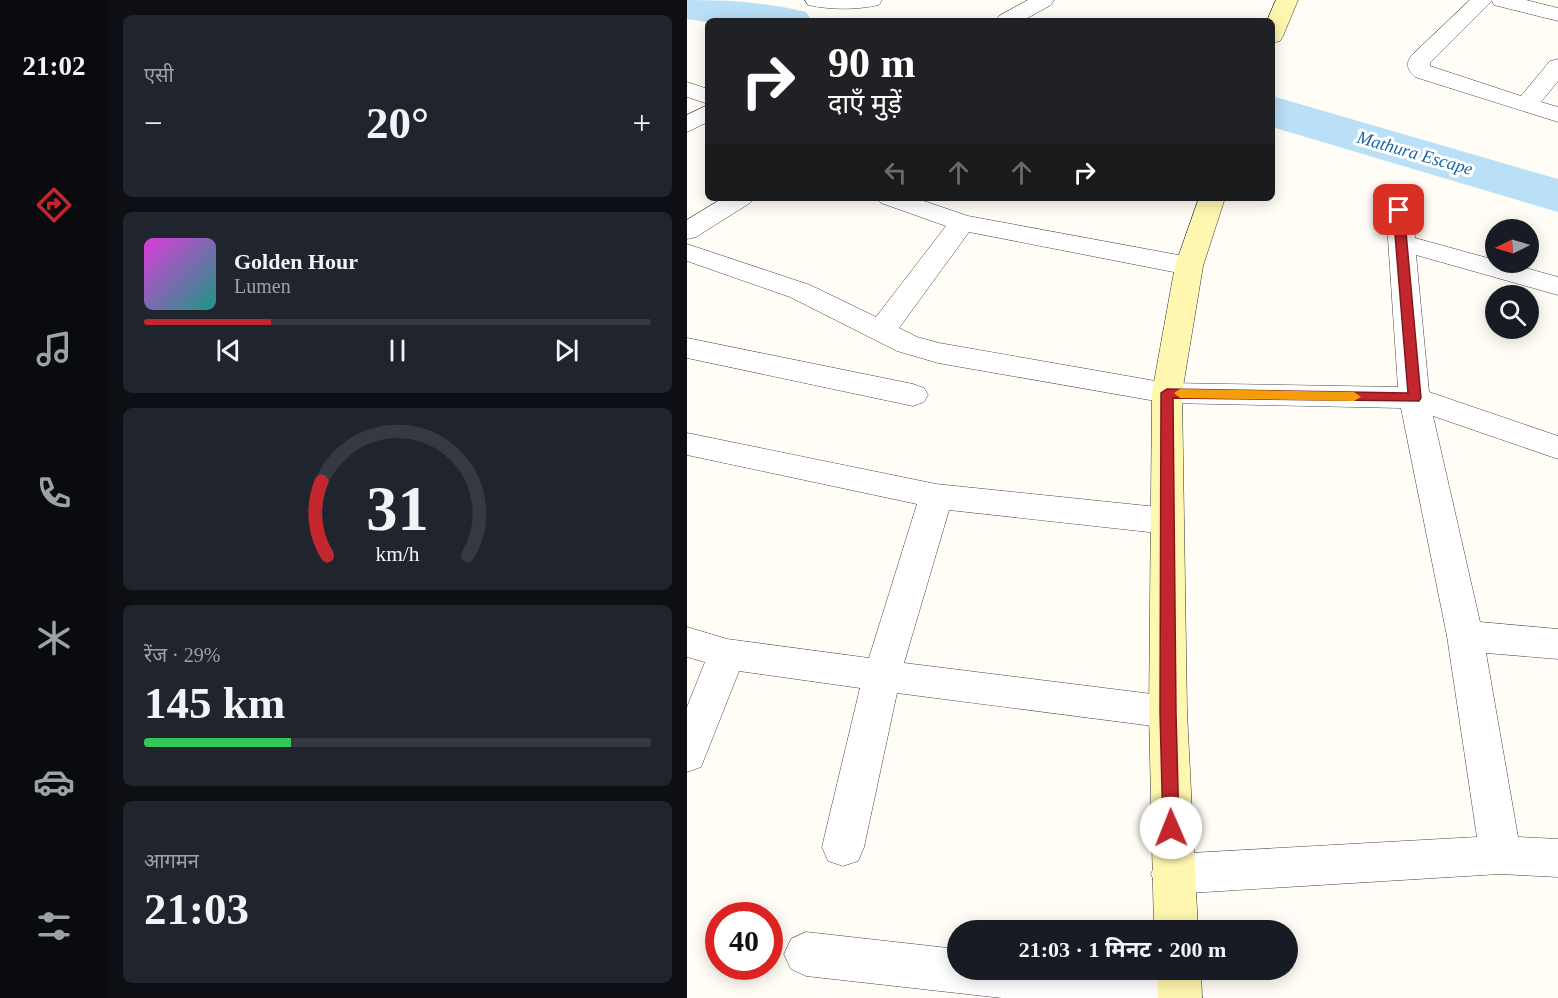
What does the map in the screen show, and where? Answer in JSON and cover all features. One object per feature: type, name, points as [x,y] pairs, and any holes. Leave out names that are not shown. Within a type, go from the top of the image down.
[{"type":"street","points":[[816,0],[857,3],[871,0]]},
{"type":"street","points":[[1012,18],[1043,0]]},
{"type":"street","points":[[1275,29],[1287,0]]},
{"type":"street","points":[[1482,0],[1419,61],[1419,68],[1423,72],[1558,115]]},
{"type":"street","points":[[1502,0],[1558,15]]},
{"type":"street","points":[[1525,105],[1558,66]]},
{"type":"street","points":[[687,89],[705,96]]},
{"type":"street","points":[[687,125],[705,114]]},
{"type":"street","points":[[1398,194],[1414,398],[1465,636],[1500,855]]},
{"type":"street","points":[[687,231],[736,201]]},
{"type":"street","points":[[899,201],[961,223],[1188,266]]},
{"type":"street","points":[[1175,920],[1168,712],[1167,393],[1188,266],[1211,201]]},
{"type":"street","points":[[882,330],[961,223]]},
{"type":"street","points":[[1402,243],[1558,286]]},
{"type":"street","points":[[687,252],[800,291],[907,344],[938,353],[1167,393],[1414,398],[1558,448]]},
{"type":"street","points":[[687,348],[913,394]]},
{"type":"street","points":[[687,444],[936,496],[1167,522]]},
{"type":"street","points":[[843,847],[882,675],[936,496]]},
{"type":"street","points":[[1465,636],[1558,644]]},
{"type":"street","points":[[687,642],[727,654],[977,689],[1168,712]]},
{"type":"street","points":[[687,755],[727,654]]},
{"type":"street","points":[[1172,874],[1500,855],[1558,858]]},
{"type":"street","points":[[806,954],[1180,988]]},
{"type":"waterway","name":"Mathura Escape","points":[[687,6],[769,18]]},
{"type":"waterway","name":"Mathura Escape","points":[[1275,112],[1558,196]]},
{"type":"slow traffic","points":[[1180,393],[1354,397]]},
{"type":"route","points":[[1171,828],[1168,712],[1167,393],[1414,398],[1399,210]]}]
